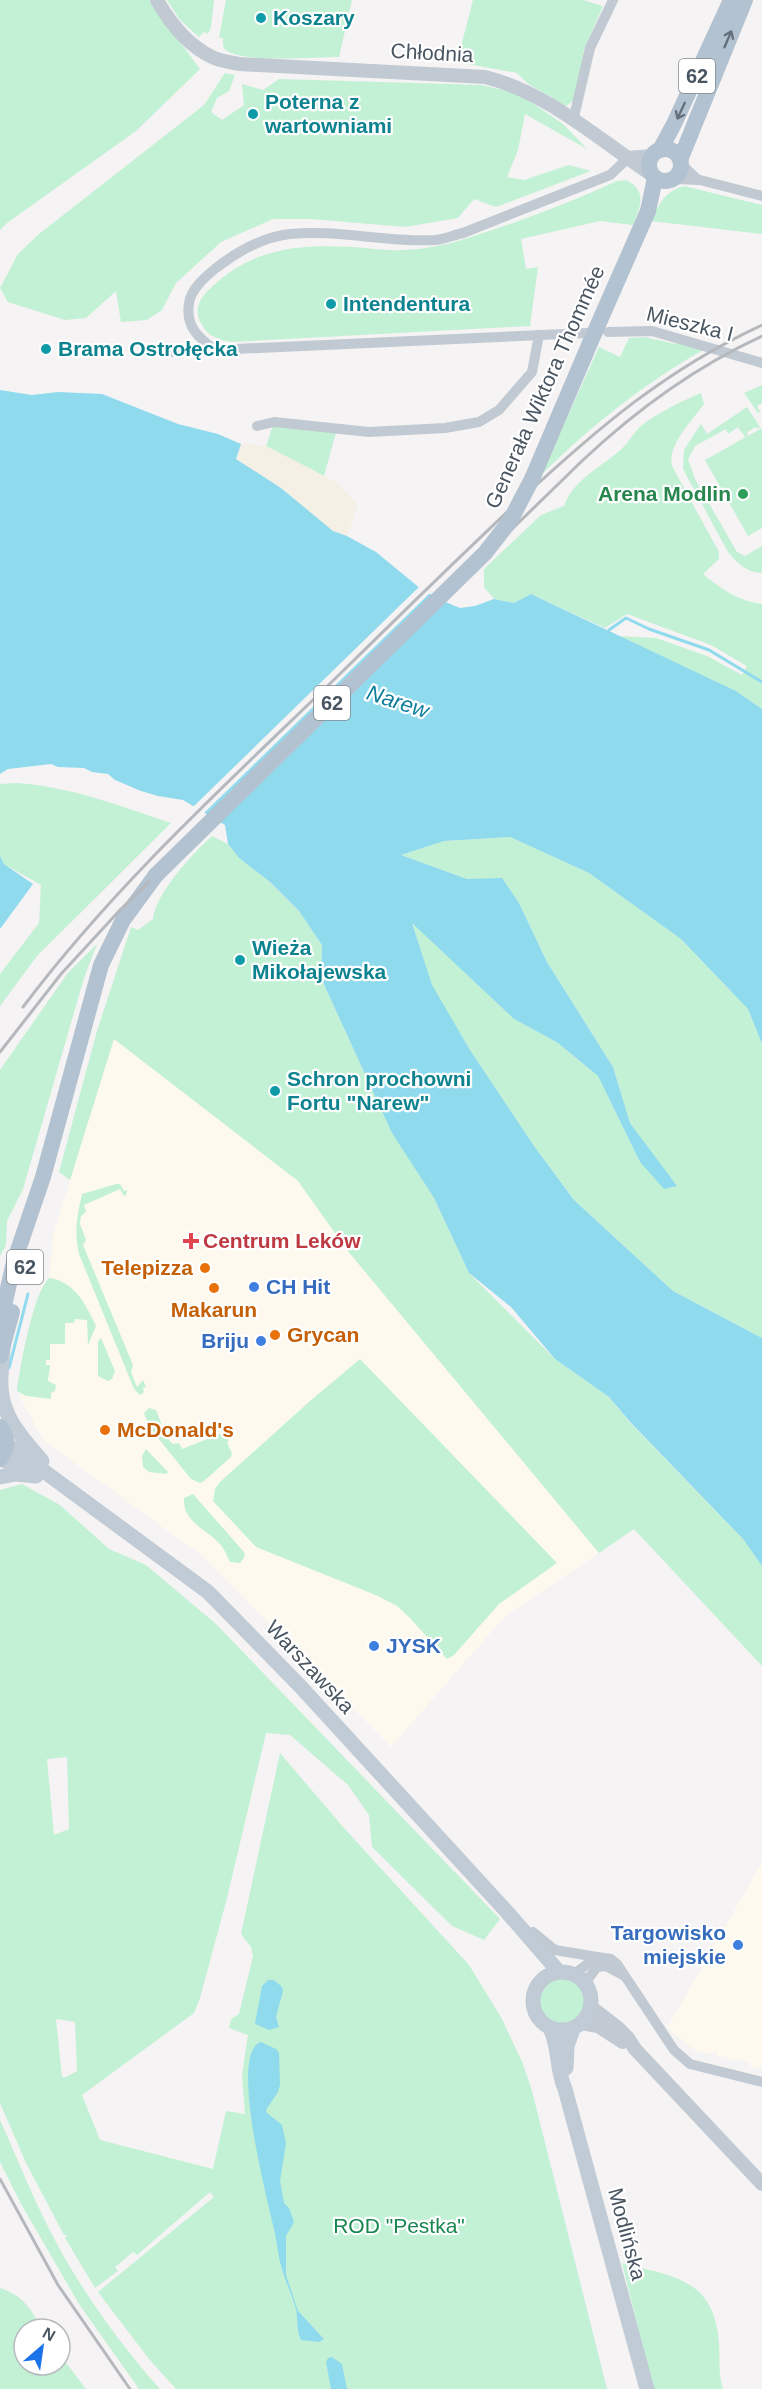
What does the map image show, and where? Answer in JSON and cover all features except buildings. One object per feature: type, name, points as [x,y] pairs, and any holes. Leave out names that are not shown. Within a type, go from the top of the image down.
[{"type":"main road","name":"62","points":[[730,0],[674,124],[649,165],[662,178],[679,172],[680,161],[745,0]]},
{"type":"main road","points":[[656,153],[672,151],[680,161]]},
{"type":"main road","name":"Generała Wiktora Thommée","points":[[0,1323],[14,1262],[43,1177],[97,979],[108,947],[119,927],[145,889],[168,862],[485,553],[510,521],[532,479],[588,338],[662,178]]},
{"type":"main road","name":"Generała Wiktora Thommée","points":[[2,1351],[37,1215],[43,1177]]},
{"type":"main road","points":[[2,1351],[0,1386],[9,1418],[27,1444],[57,1479]]},
{"type":"main road","points":[[0,1427],[4,1432],[3,1451]]},
{"type":"main road","name":"Warszawska","points":[[3,1451],[57,1479],[208,1593],[300,1686],[507,1912],[566,1973]]},
{"type":"main road","points":[[0,1477],[16,1474],[57,1479]]},
{"type":"main road","name":"Warszawska","points":[[507,1912],[537,1965],[541,1981]]},
{"type":"main road","points":[[566,1973],[588,1986],[592,1999],[591,2007],[577,2026],[557,2030],[550,2028],[538,2018],[533,2004],[536,1989],[541,1981],[551,1974],[566,1973]]},
{"type":"main road","name":"Modlińska","points":[[566,2089],[567,2046],[577,2026]]},
{"type":"main road","name":"Modlińska","points":[[550,2028],[556,2046],[560,2078],[566,2089],[647,2389]]},
{"type":"street","name":"Chłodnia","points":[[157,0],[170,22],[188,41],[212,57],[239,64],[485,77],[505,82],[526,91],[662,178]]},
{"type":"street","points":[[573,121],[591,48],[613,0]]},
{"type":"street","points":[[216,351],[198,338],[191,327],[188,312],[189,298],[197,286],[236,253],[260,241],[290,234],[439,240],[463,233],[610,175],[628,158],[656,153]]},
{"type":"street","points":[[680,161],[698,180]]},
{"type":"street","points":[[662,178],[698,180],[762,196]]},
{"type":"street","name":"Mieszka I","points":[[608,332],[652,331],[762,363]]},
{"type":"street","points":[[170,352],[539,335],[588,338]]},
{"type":"street","points":[[257,426],[274,422],[369,432],[445,428],[479,422],[499,410],[532,372],[539,335]]},
{"type":"street","points":[[507,1912],[555,1950],[611,1959],[618,1964],[674,2050],[690,2064],[762,2082]]},
{"type":"street","points":[[566,1973],[597,1957]]},
{"type":"street","points":[[588,1986],[588,1979],[597,1967],[606,1966],[624,1976]]},
{"type":"street","points":[[591,2007],[628,2038],[635,2049],[762,2184]]},
{"type":"street","points":[[577,2026],[598,2026],[635,2049]]},
{"type":"shaded area","points":[[114,1038],[298,1181],[347,1250],[599,1553],[506,1615],[391,1747],[205,1558],[43,1440],[20,1397],[18,1380],[42,1284],[49,1278],[53,1235]]},
{"type":"shaded area","name":"Targowisko miejskie","points":[[762,1862],[761,2068],[751,2067],[748,2061],[729,2060],[723,2055],[718,2057],[716,2052],[708,2054],[703,2053],[702,2050],[697,2052],[667,2028]]},
{"type":"green space","points":[[0,0],[149,0],[200,69],[136,131],[0,230]]},
{"type":"green space","points":[[167,0],[214,0],[208,34],[204,32],[199,37],[180,20]]},
{"type":"green space","points":[[226,0],[352,0],[339,57],[264,58],[236,55],[227,51],[223,38],[219,38]]},
{"type":"green space","points":[[473,0],[583,0],[603,6],[584,50],[574,100],[566,106],[527,83],[517,73],[457,62]]},
{"type":"green space","points":[[225,73],[235,75],[229,91],[217,98],[211,112],[222,120],[244,105],[242,84],[263,90],[279,79],[482,85],[519,94],[563,124],[587,149],[525,114],[518,150],[507,177],[524,180],[569,165],[591,171],[496,207],[474,199],[458,218],[405,227],[311,219],[273,219],[221,242],[176,283],[162,310],[147,320],[121,322],[116,291],[86,318],[65,320],[8,302],[0,288],[18,254],[39,234],[204,105]]},
{"type":"green space","points":[[626,180],[633,184],[640,194],[640,206],[633,225],[600,221],[521,239],[526,269],[538,267],[530,326],[232,342],[211,335],[199,319],[199,303],[209,290],[244,263],[261,256],[313,246],[396,250],[447,244],[519,221],[617,181]]},
{"type":"green space","points":[[684,186],[762,205],[762,234],[651,221],[667,195]]},
{"type":"green space","points":[[644,337],[676,344],[677,342],[703,350],[659,377],[618,407],[541,475],[599,347],[620,357],[629,338]]},
{"type":"green space","points":[[762,385],[762,403],[757,406],[760,412],[758,413],[744,393]]},
{"type":"green space","points":[[701,393],[704,404],[677,442],[671,458],[672,466],[719,552],[719,559],[703,574],[730,594],[762,604],[762,709],[736,691],[618,636],[656,638],[707,656],[742,675],[747,666],[711,645],[627,614],[605,628],[531,594],[514,603],[494,599],[484,587],[484,569],[541,515],[564,506],[580,482],[622,449],[642,425],[667,409]]},
{"type":"green space","points":[[747,407],[760,427],[747,432],[748,435],[745,437],[738,427],[728,434],[726,429],[695,446],[688,459],[695,479],[737,552],[745,556],[762,546],[762,573],[743,567],[728,552],[683,469],[684,450],[701,424],[707,434]]},
{"type":"green space","points":[[274,422],[337,429],[324,476],[266,446]]},
{"type":"green space","name":"Arena Modlin","points":[[762,428],[762,528],[748,536],[705,460]]},
{"type":"green space","points":[[16,783],[75,792],[171,823],[37,956],[0,1006],[0,974],[39,923],[41,885],[4,864],[0,856],[0,784]]},
{"type":"green space","points":[[212,836],[228,844],[239,858],[270,882],[300,912],[322,945],[321,978],[373,1091],[411,1162],[434,1198],[469,1273],[555,1359],[609,1397],[631,1424],[743,1539],[762,1566],[762,1666],[634,1529],[599,1553],[347,1250],[298,1181],[114,1039],[70,1180],[59,1172],[97,1031],[131,927],[138,930],[153,919],[160,898],[168,886]]},
{"type":"green space","points":[[510,837],[589,873],[681,939],[748,1009],[762,1044],[762,1338],[673,1291],[574,1200],[534,1146],[470,1050],[431,985],[412,922],[514,1019],[558,1043],[598,1076],[640,1162],[676,1186],[630,1123],[613,1067],[547,962],[519,903],[502,879],[467,879],[400,855],[444,841]]},
{"type":"green space","points":[[97,944],[84,978],[23,1189],[7,1221],[6,1245],[0,1256],[0,1070],[67,974]]},
{"type":"green space","points":[[120,1184],[124,1191],[127,1190],[126,1195],[124,1196],[120,1189],[84,1205],[86,1212],[81,1216],[80,1224],[86,1240],[83,1245],[133,1365],[131,1372],[137,1387],[143,1380],[146,1387],[140,1395],[134,1389],[77,1246],[77,1224],[82,1194]]},
{"type":"green space","points":[[49,1278],[65,1284],[78,1295],[96,1326],[88,1345],[87,1320],[75,1319],[74,1323],[65,1323],[65,1344],[50,1344],[50,1360],[46,1360],[46,1365],[50,1365],[48,1381],[56,1385],[55,1391],[51,1393],[51,1399],[26,1396],[17,1391],[33,1314],[43,1286]]},
{"type":"green space","points":[[101,1338],[115,1371],[112,1379],[108,1381],[98,1376],[98,1341]]},
{"type":"green space","points":[[360,1359],[557,1563],[499,1604],[454,1655],[447,1659],[397,1606],[378,1596],[256,1547],[213,1501],[215,1489],[220,1482]]},
{"type":"green space","points":[[149,1408],[156,1410],[167,1438],[173,1444],[179,1443],[182,1449],[220,1434],[221,1427],[223,1428],[229,1441],[227,1442],[231,1457],[204,1481],[200,1483],[191,1479],[150,1428],[144,1413]]},
{"type":"green space","points":[[146,1449],[168,1472],[166,1474],[149,1472],[143,1467],[142,1456]]},
{"type":"green space","name":"ROD \"Pestka\"","points":[[22,1484],[60,1505],[109,1549],[146,1565],[216,1624],[500,1919],[484,1940],[452,1926],[372,1847],[369,1815],[348,1785],[290,1735],[266,1733],[227,1898],[194,2013],[82,2095],[100,2140],[213,2169],[226,2111],[245,2114],[242,2075],[248,2035],[229,2028],[231,2019],[239,2014],[253,1956],[251,1947],[241,1934],[280,1753],[344,1828],[469,1965],[502,2019],[523,2064],[532,2091],[607,2389],[176,2389],[149,2359],[98,2292],[214,2197],[210,2192],[137,2255],[133,2252],[115,2267],[118,2271],[95,2288],[65,2238],[67,2235],[64,2235],[26,2163],[0,2103],[0,1490]],"holes":[[[67,1757],[69,1829],[54,1835],[47,1759]],[[56,2019],[75,2022],[77,2071],[66,2077],[62,2077]]]},
{"type":"green space","points":[[193,1494],[244,1552],[245,1556],[240,1563],[230,1562],[221,1545],[191,1519],[184,1506],[184,1498]]},
{"type":"green space","points":[[562,1978],[578,1985],[585,2001],[578,2017],[562,2024],[546,2017],[539,2001],[546,1985]]},
{"type":"green space","points":[[0,2120],[42,2215],[68,2264],[105,2320],[160,2389],[139,2389],[79,2304],[20,2202],[0,2162]]},
{"type":"green space","points":[[622,2263],[674,2277],[700,2293],[709,2305],[716,2321],[720,2378],[723,2389],[653,2389]]},
{"type":"green space","points":[[0,2288],[21,2299],[35,2317],[12,2317],[12,2377],[72,2377],[72,2371],[86,2389],[0,2389]]},
{"type":"sand","points":[[241,444],[266,446],[338,483],[358,505],[347,536],[333,531],[281,488],[236,459]]},
{"type":"water","name":"Narew","points":[[0,390],[32,395],[58,392],[102,394],[178,424],[218,434],[241,444],[236,459],[281,488],[333,531],[376,552],[421,589],[443,601],[460,608],[475,606],[494,599],[514,603],[531,594],[736,691],[762,709],[762,1044],[748,1009],[681,939],[589,873],[510,837],[444,841],[401,855],[467,879],[502,878],[519,903],[547,962],[613,1067],[630,1123],[677,1186],[664,1189],[640,1162],[598,1076],[558,1043],[514,1019],[412,923],[432,985],[470,1050],[534,1146],[574,1200],[673,1291],[762,1338],[762,1566],[743,1539],[631,1423],[609,1397],[555,1359],[511,1307],[469,1273],[434,1198],[392,1133],[321,978],[322,945],[299,911],[270,882],[239,858],[228,844],[225,825],[183,800],[141,791],[115,780],[108,774],[92,772],[84,768],[58,767],[51,764],[8,769],[0,774]]},
{"type":"water","points":[[0,856],[4,864],[33,884],[0,929]]},
{"type":"water","points":[[268,1980],[274,1980],[283,1991],[276,2017],[279,2027],[269,2030],[255,2024],[262,1986]]},
{"type":"water","points":[[261,2042],[276,2049],[279,2053],[280,2085],[266,2110],[282,2125],[286,2143],[280,2181],[284,2203],[289,2208],[294,2222],[286,2236],[286,2275],[298,2311],[324,2339],[319,2342],[301,2340],[299,2336],[296,2309],[281,2264],[259,2161],[249,2098],[248,2072],[252,2052]]},
{"type":"water","points":[[332,2357],[342,2364],[347,2389],[331,2389],[326,2362]]},
{"type":"pier","points":[[421,585],[432,591],[203,814],[192,808]]},
{"type":"waterway","points":[[609,630],[626,618],[649,629],[709,650],[762,682]]},
{"type":"waterway","points":[[9,1368],[28,1294]]},
{"type":"railway","points":[[23,1007],[97,917],[177,832],[520,500],[605,425],[663,381],[727,342],[762,325]]},
{"type":"railway","points":[[0,1052],[61,974],[120,910],[583,460],[667,391],[713,361],[762,336]]},
{"type":"railway","points":[[0,2179],[58,2285],[130,2389]]},
{"type":"place","name":"Koszary","points":[[261,18]]},
{"type":"place","name":"Poterna z wartowniami","points":[[253,114]]},
{"type":"place","name":"Intendentura","points":[[331,304]]},
{"type":"place","name":"Brama Ostrołęcka","points":[[46,349]]},
{"type":"place","name":"Arena Modlin","points":[[743,494]]},
{"type":"place","name":"Wieża Mikołajewska","points":[[240,960]]},
{"type":"place","name":"Schron prochowni Fortu \"Narew\"","points":[[275,1091]]},
{"type":"place","name":"Centrum Leków","points":[[191,1241]]},
{"type":"place","name":"Telepizza","points":[[205,1268]]},
{"type":"place","name":"CH Hit","points":[[254,1287]]},
{"type":"place","name":"Makarun","points":[[214,1288]]},
{"type":"place","name":"Grycan","points":[[275,1335]]},
{"type":"place","name":"Briju","points":[[261,1341]]},
{"type":"place","name":"McDonald's","points":[[105,1430]]},
{"type":"place","name":"JYSK","points":[[374,1646]]},
{"type":"place","name":"Targowisko miejskie","points":[[738,1945]]}]
